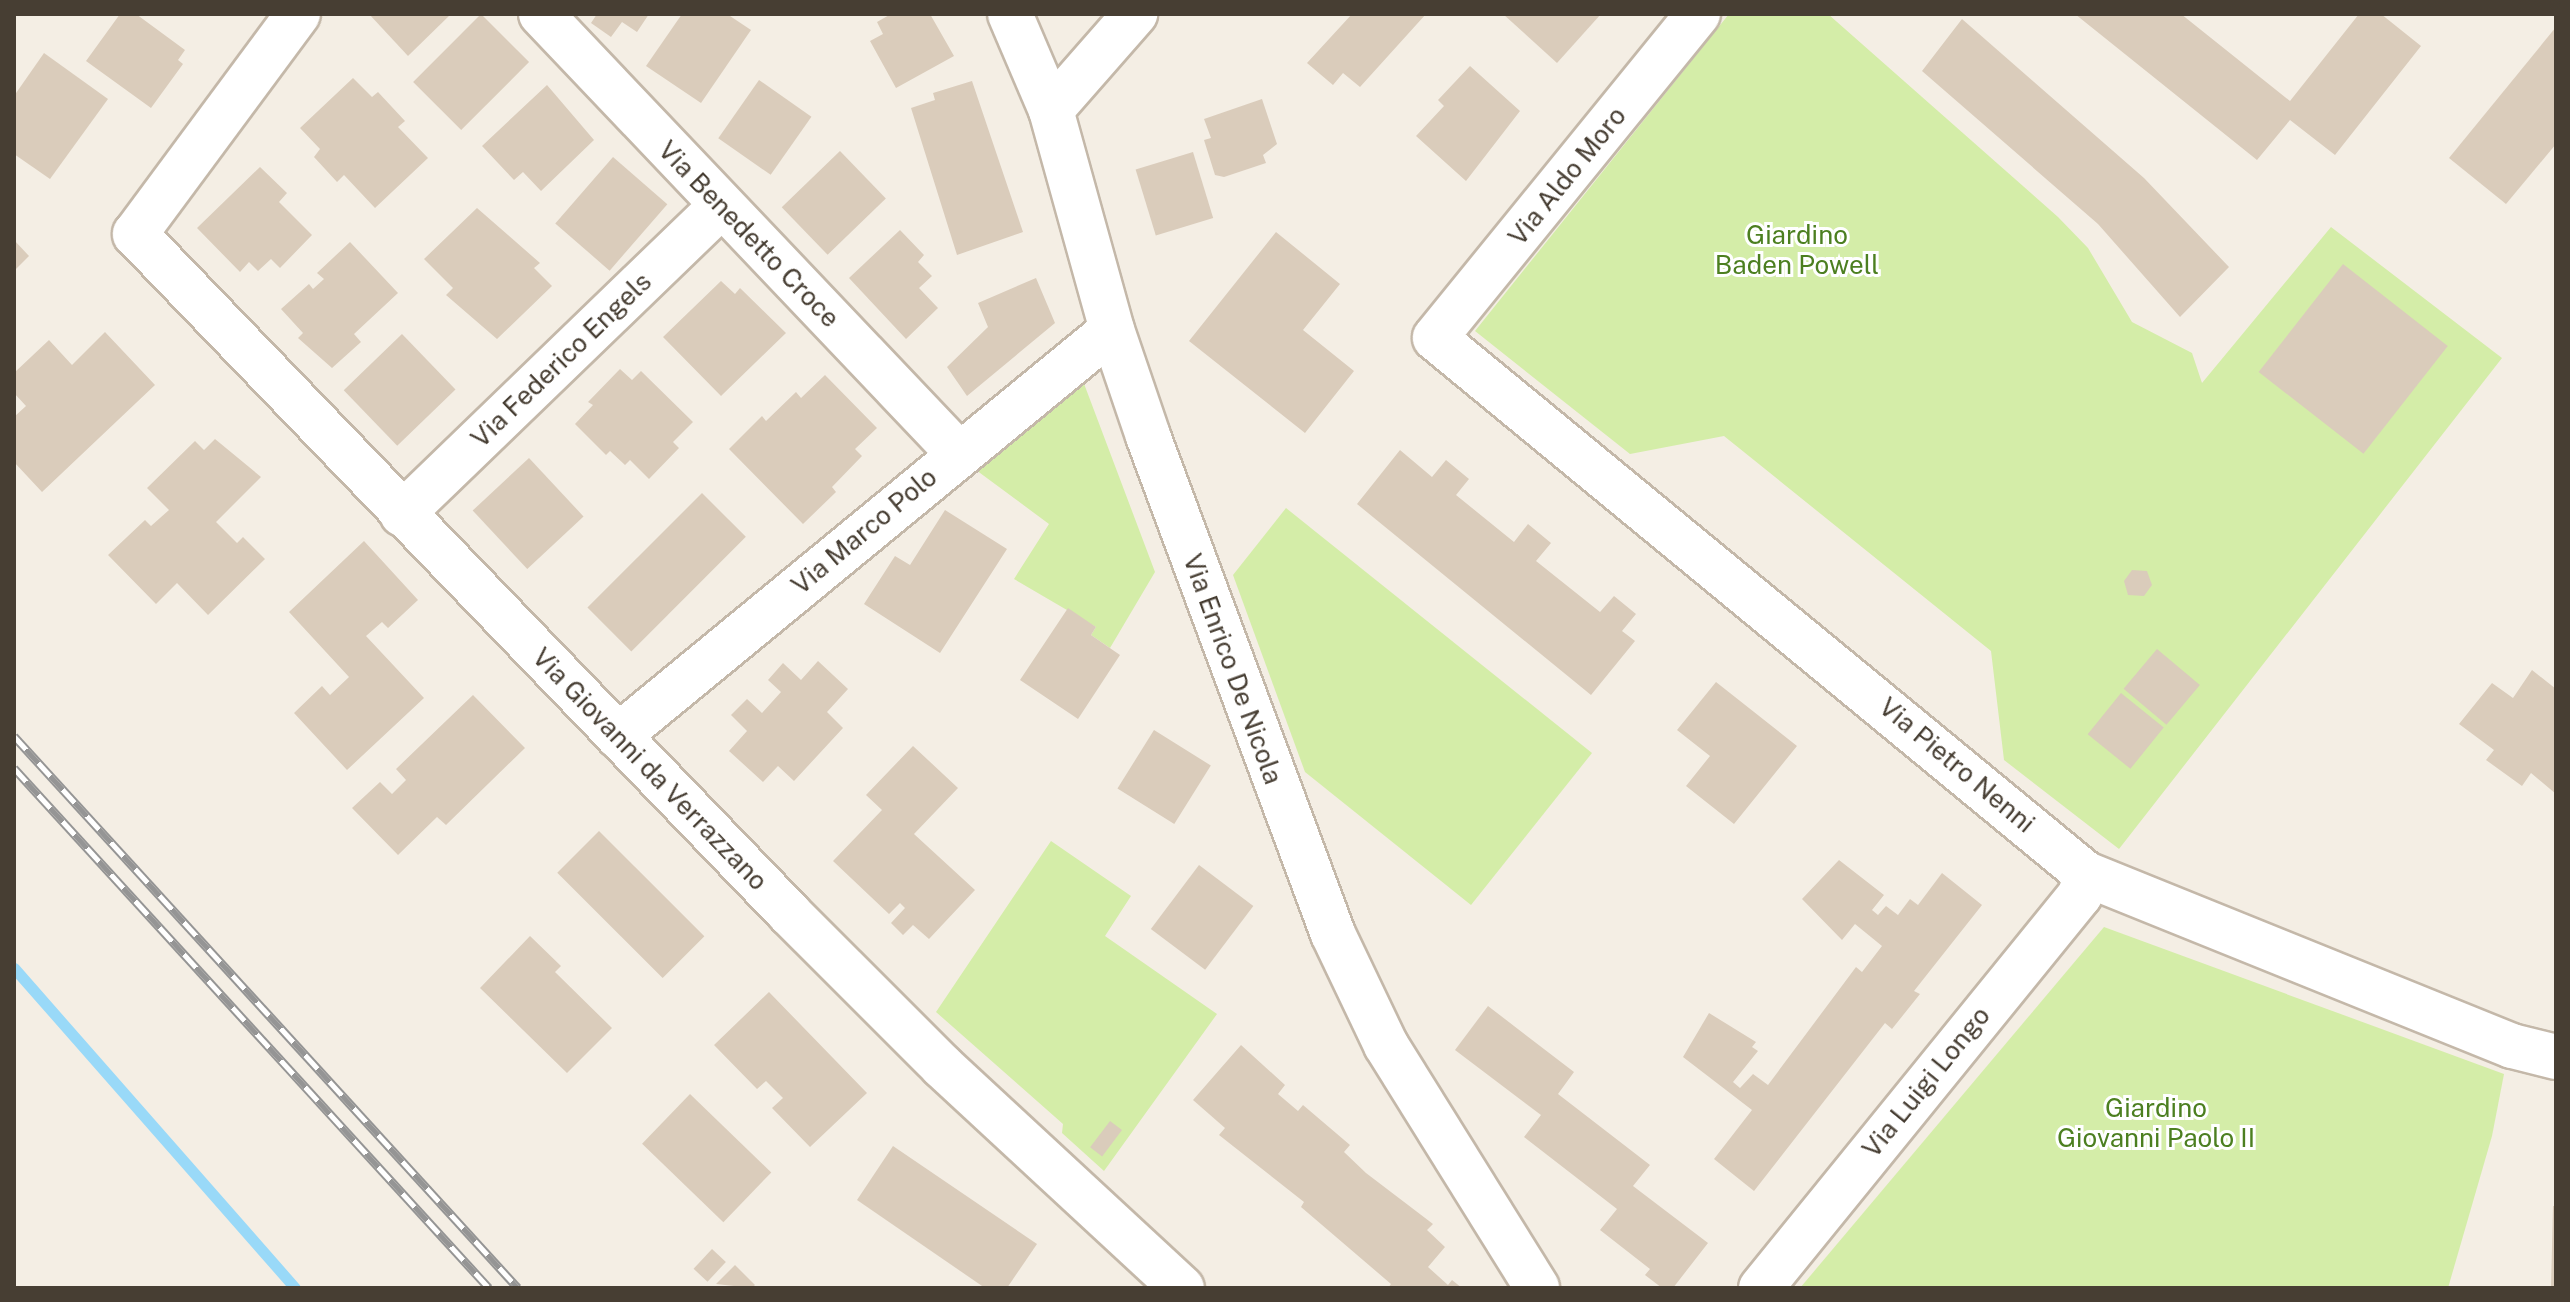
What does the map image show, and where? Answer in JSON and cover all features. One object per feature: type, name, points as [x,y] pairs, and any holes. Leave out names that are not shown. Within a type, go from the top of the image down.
[{"type":"street","name":"Via Giovanni da Verrazzano","points":[[298,14],[135,234],[402,514],[942,1066],[1182,1288]]},
{"type":"street","name":"Via Benedetto Croce","points":[[541,14],[958,453]]},
{"type":"street","name":"Via Enrico De Nicola","points":[[1010,14],[1051,110],[1112,330],[1245,708],[1344,960],[1386,1045],[1537,1288]]},
{"type":"street","points":[[1051,110],[1135,14]]},
{"type":"street","name":"Via Aldo Moro","points":[[1435,338],[1698,14]]},
{"type":"street","name":"Via Federico Engels","points":[[402,514],[721,206]]},
{"type":"street","name":"Via Marco Polo","points":[[618,736],[958,453],[1112,330]]},
{"type":"street","name":"Via Pietro Nenni","points":[[1435,338],[2086,874],[2512,1046],[2556,1057]]},
{"type":"street","name":"Via Luigi Longo","points":[[1761,1288],[2080,895],[2086,874]]},
{"type":"green space","name":"Giardino Baden Powell","points":[[1729,14],[1828,14],[2058,217],[2088,248],[2132,322],[2192,353],[2202,383],[2331,227],[2502,358],[2119,849],[2004,760],[1991,651],[1724,436],[1630,454],[1475,331]]},
{"type":"green space","points":[[1083,381],[1155,572],[1110,648],[1091,635],[1096,627],[1014,579],[1049,524],[976,470]]},
{"type":"green space","points":[[1286,508],[1592,753],[1471,905],[1305,772],[1233,575]]},
{"type":"green space","points":[[1051,841],[1131,896],[1105,936],[1217,1014],[1104,1171],[1062,1133],[1063,1124],[936,1012]]},
{"type":"green space","name":"Giardino Giovanni Paolo II","points":[[2104,927],[2504,1074],[2492,1136],[2448,1288],[1800,1288]]},
{"type":"building","points":[[120,14],[136,14],[185,50],[178,60],[183,64],[151,108],[86,61]]},
{"type":"building","points":[[369,14],[451,14],[408,56]]},
{"type":"building","points":[[481,14],[529,62],[461,130],[413,82]]},
{"type":"building","points":[[597,14],[649,14],[637,32],[622,22],[611,37],[591,23]]},
{"type":"building","points":[[682,14],[727,14],[751,30],[701,103],[646,66]]},
{"type":"building","points":[[891,14],[930,14],[954,56],[896,88],[870,41],[883,34],[877,22]]},
{"type":"building","points":[[1352,14],[1426,14],[1360,87],[1343,73],[1333,85],[1307,63]]},
{"type":"building","points":[[1503,14],[1601,14],[1557,63]]},
{"type":"building","points":[[2075,14],[2181,14],[2290,101],[2359,14],[2381,14],[2421,46],[2335,155],[2290,120],[2257,160]]},
{"type":"building","points":[[1962,19],[2144,178],[2229,267],[2180,317],[2098,224],[1922,71]]},
{"type":"building","points":[[2556,27],[2556,144],[2506,204],[2449,158]]},
{"type":"building","points":[[44,53],[108,99],[50,179],[14,154],[14,96]]},
{"type":"building","points":[[1470,66],[1520,111],[1466,181],[1416,136],[1444,106],[1438,100]]},
{"type":"building","points":[[353,78],[372,97],[378,92],[405,121],[398,127],[428,158],[375,208],[344,175],[337,182],[314,157],[320,149],[300,128]]},
{"type":"building","points":[[759,80],[811,117],[771,175],[718,138]]},
{"type":"building","points":[[972,81],[1023,232],[957,255],[911,108],[935,100],[933,93]]},
{"type":"building","points":[[547,85],[594,140],[541,191],[523,172],[514,180],[482,146]]},
{"type":"building","points":[[1262,99],[1277,144],[1263,155],[1266,163],[1224,177],[1215,175],[1204,140],[1211,138],[1204,119]]},
{"type":"building","points":[[840,151],[886,198],[828,255],[782,207]]},
{"type":"building","points":[[1193,152],[1213,218],[1156,236],[1136,170]]},
{"type":"building","points":[[613,157],[667,204],[610,271],[555,223]]},
{"type":"building","points":[[260,167],[287,193],[279,202],[312,235],[280,268],[271,259],[258,271],[249,262],[240,272],[197,228]]},
{"type":"building","points":[[477,208],[540,263],[534,268],[552,286],[497,339],[446,295],[453,288],[424,259]]},
{"type":"building","points":[[900,230],[924,255],[918,262],[932,276],[919,288],[938,308],[906,339],[849,278]]},
{"type":"building","points":[[1276,232],[1340,284],[1303,330],[1354,371],[1305,433],[1189,341]]},
{"type":"building","points":[[14,240],[29,256],[14,271]]},
{"type":"building","points":[[350,242],[398,293],[354,334],[361,342],[332,368],[298,338],[303,333],[281,309],[309,284],[313,289],[324,279],[317,273]]},
{"type":"building","points":[[2343,264],[2448,346],[2363,454],[2259,372]]},
{"type":"building","points":[[1036,278],[1055,323],[967,396],[947,367],[988,327],[978,303]]},
{"type":"building","points":[[721,281],[735,294],[740,288],[786,333],[721,396],[663,337]]},
{"type":"building","points":[[105,332],[155,385],[42,492],[14,462],[14,417],[26,406],[14,393],[14,373],[49,340],[72,365]]},
{"type":"building","points":[[402,334],[455,389],[397,446],[344,390]]},
{"type":"building","points":[[620,369],[632,380],[641,371],[693,422],[673,442],[679,448],[649,479],[630,460],[625,465],[610,451],[606,455],[575,424],[593,405],[588,402]]},
{"type":"building","points":[[825,375],[877,428],[855,449],[862,456],[832,487],[836,492],[803,524],[729,449],[762,416],[766,421],[796,392],[801,398]]},
{"type":"building","points":[[215,439],[261,477],[216,522],[237,543],[243,537],[265,559],[208,615],[177,583],[156,604],[108,555],[145,520],[151,526],[169,510],[147,488],[195,441],[204,450]]},
{"type":"building","points":[[1400,450],[1432,477],[1446,460],[1469,479],[1456,495],[1514,542],[1528,524],[1551,543],[1536,561],[1600,612],[1614,596],[1636,614],[1622,631],[1635,641],[1591,695],[1357,504]]},
{"type":"building","points":[[529,458],[584,517],[527,569],[473,511]]},
{"type":"building","points":[[702,493],[746,537],[631,651],[587,608]]},
{"type":"building","points":[[945,510],[1007,549],[940,653],[864,604],[895,556],[910,565]]},
{"type":"building","points":[[364,541],[418,600],[388,628],[382,622],[366,636],[424,698],[347,770],[294,713],[322,686],[330,695],[349,677],[289,612]]},
{"type":"building","points":[[2132,570],[2147,571],[2152,585],[2144,596],[2128,595],[2124,581]]},
{"type":"building","points":[[1068,608],[1096,627],[1091,635],[1120,655],[1078,719],[1020,680]]},
{"type":"building","points":[[2157,649],[2200,685],[2166,725],[2124,689]]},
{"type":"building","points":[[818,661],[848,689],[827,712],[843,728],[794,781],[778,766],[763,782],[729,751],[747,731],[731,715],[747,699],[762,713],[781,692],[768,680],[783,663],[801,680]]},
{"type":"building","points":[[2532,670],[2556,689],[2556,794],[2531,773],[2522,786],[2486,760],[2494,750],[2459,724],[2492,683],[2513,698]]},
{"type":"building","points":[[1716,682],[1797,746],[1734,824],[1686,786],[1710,756],[1677,730]]},
{"type":"building","points":[[2121,693],[2164,728],[2130,769],[2088,734]]},
{"type":"building","points":[[473,695],[525,748],[446,825],[437,817],[398,855],[352,808],[380,782],[392,794],[406,780],[396,769]]},
{"type":"building","points":[[1154,730],[1211,766],[1174,824],[1117,789]]},
{"type":"building","points":[[913,746],[958,788],[914,834],[975,890],[929,939],[913,925],[903,935],[891,923],[905,908],[900,903],[889,914],[833,861],[882,810],[866,795]]},
{"type":"building","points":[[599,831],[704,936],[663,978],[557,873]]},
{"type":"building","points":[[1839,860],[1884,895],[1872,910],[1878,915],[1886,906],[1898,915],[1910,899],[1918,905],[1942,873],[1982,905],[1914,991],[1920,994],[1892,1029],[1885,1023],[1754,1191],[1714,1159],[1752,1110],[1683,1057],[1709,1013],[1756,1042],[1752,1047],[1758,1051],[1733,1082],[1740,1088],[1753,1074],[1768,1085],[1856,967],[1862,972],[1882,946],[1855,924],[1842,940],[1802,899]]},
{"type":"building","points":[[1199,865],[1253,906],[1205,970],[1151,929]]},
{"type":"building","points":[[530,936],[561,966],[555,972],[612,1028],[567,1073],[480,988]]},
{"type":"building","points":[[769,992],[867,1093],[810,1147],[772,1108],[783,1098],[766,1081],[757,1089],[714,1045]]},
{"type":"building","points":[[1488,1006],[1574,1072],[1558,1094],[1650,1165],[1633,1186],[1708,1243],[1673,1288],[1662,1288],[1645,1275],[1650,1269],[1600,1230],[1617,1209],[1524,1137],[1541,1115],[1455,1050]]},
{"type":"building","points":[[1241,1045],[1285,1085],[1278,1094],[1298,1111],[1303,1105],[1350,1145],[1344,1152],[1366,1173],[1433,1224],[1427,1230],[1445,1247],[1428,1267],[1448,1285],[1452,1280],[1462,1288],[1388,1288],[1391,1284],[1301,1207],[1304,1202],[1219,1135],[1225,1128],[1193,1100]]},
{"type":"building","points":[[690,1094],[771,1172],[723,1222],[642,1144]]},
{"type":"building","points":[[1110,1121],[1122,1130],[1102,1156],[1090,1147]]},
{"type":"building","points":[[893,1146],[1037,1244],[1007,1288],[985,1288],[857,1200]]},
{"type":"building","points":[[2553,1206],[2556,1206],[2556,1288],[2551,1288]]},
{"type":"building","points":[[712,1249],[726,1262],[707,1282],[694,1269]]},
{"type":"building","points":[[735,1265],[755,1285],[752,1288],[716,1284]]},
{"type":"waterway","points":[[14,968],[295,1288]]},
{"type":"railway","points":[[14,736],[518,1288]]},
{"type":"railway","points":[[14,768],[489,1288]]}]
